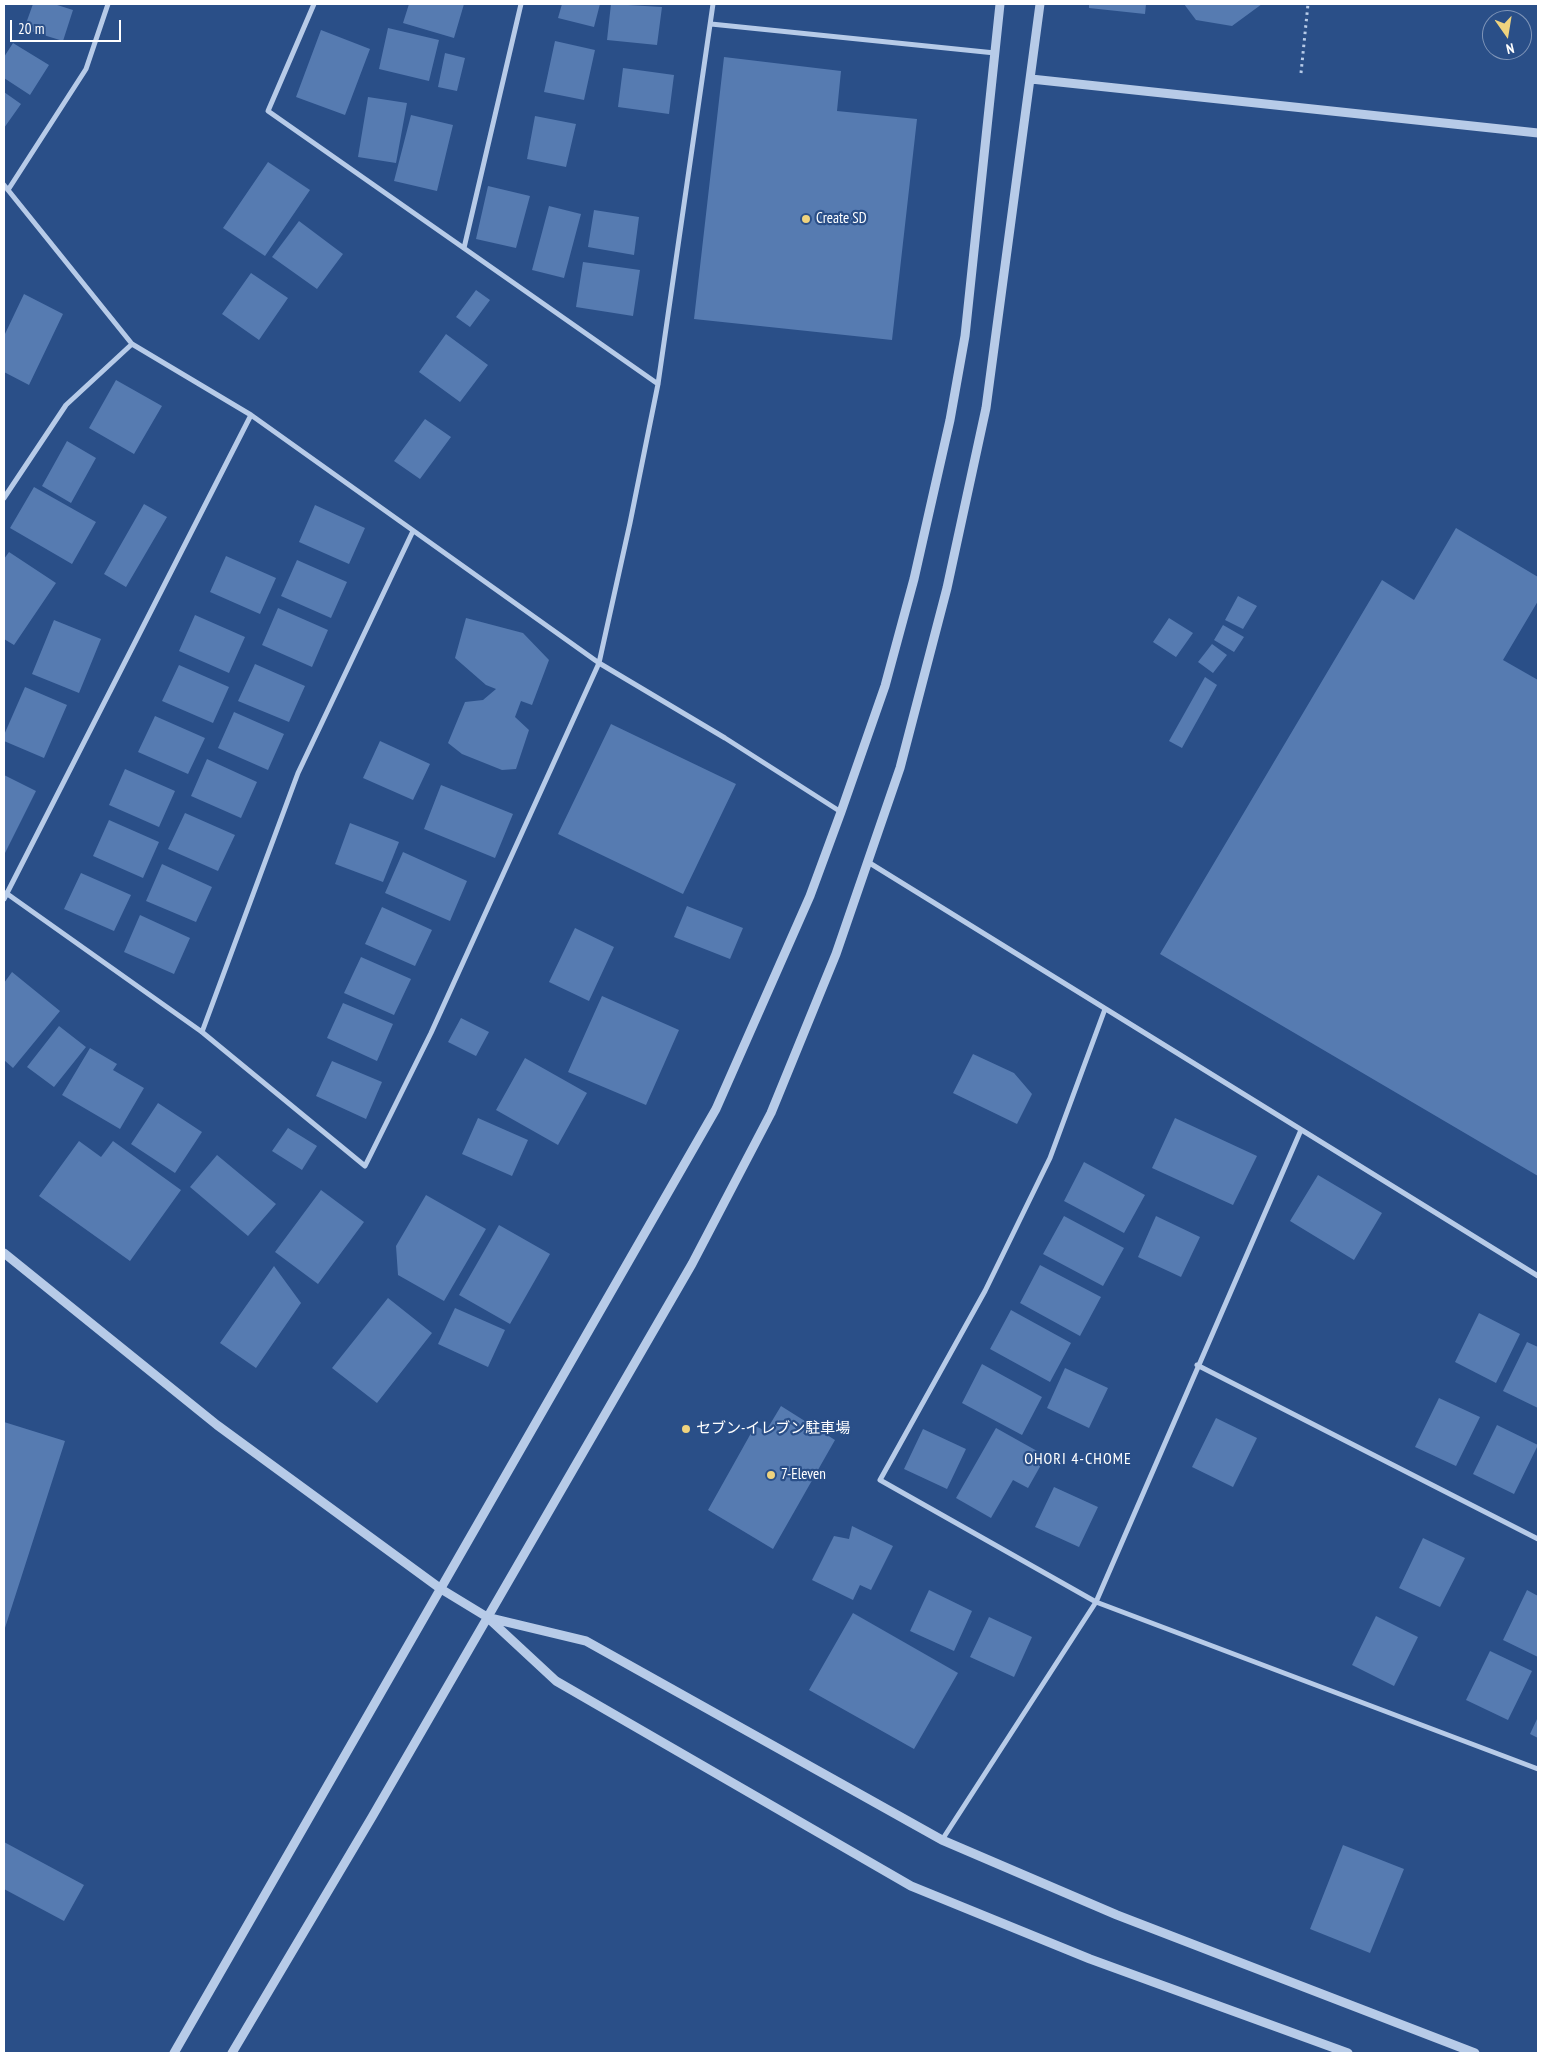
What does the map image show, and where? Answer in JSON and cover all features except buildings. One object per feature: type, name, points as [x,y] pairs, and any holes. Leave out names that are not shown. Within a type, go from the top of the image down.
[{"type":"street","points":[[108,4],[86,69],[6,187],[132,344],[251,415],[599,663],[725,738],[841,812]]},
{"type":"street","points":[[314,4],[268,111],[658,384]]},
{"type":"street","points":[[464,248],[521,4]]},
{"type":"street","points":[[6,893],[202,1032],[365,1166],[432,1033],[599,663],[658,384],[712,4]]},
{"type":"street","points":[[174,2053],[716,1109],[777,974],[841,812],[887,678],[914,579],[950,420],[965,336],[1000,4]]},
{"type":"street","points":[[232,2053],[692,1264],[771,1113],[836,954],[900,768],[947,588],[986,408],[1040,4]]},
{"type":"street","points":[[710,24],[995,53]]},
{"type":"street","points":[[1031,80],[1538,133]]},
{"type":"street","points":[[4,498],[66,405],[132,344]]},
{"type":"street","points":[[4,899],[251,415]]},
{"type":"street","points":[[202,1032],[298,774],[413,530]]},
{"type":"street","points":[[868,862],[1538,1276]]},
{"type":"street","points":[[1105,1009],[1046,1167],[986,1291],[880,1480],[1096,1602],[1538,1769]]},
{"type":"street","points":[[942,1840],[1096,1602],[1300,1130]]},
{"type":"street","points":[[4,1253],[217,1425],[441,1589],[487,1617],[556,1681],[911,1886],[1090,1959],[1348,2053]]},
{"type":"street","points":[[1197,1365],[1538,1539]]},
{"type":"street","points":[[487,1617],[586,1641],[942,1840],[1116,1915],[1475,2053]]},
{"type":"path","points":[[1301,73],[1308,4]]},
{"type":"place","name":"Create SD","points":[[806,219]]},
{"type":"place","name":"セブン-イレブン駐車場","points":[[686,1429]]},
{"type":"place","name":"7-Eleven","points":[[771,1475]]},
{"type":"district","name":"OHORI 4-CHOME","points":[[1078,1459]]}]
